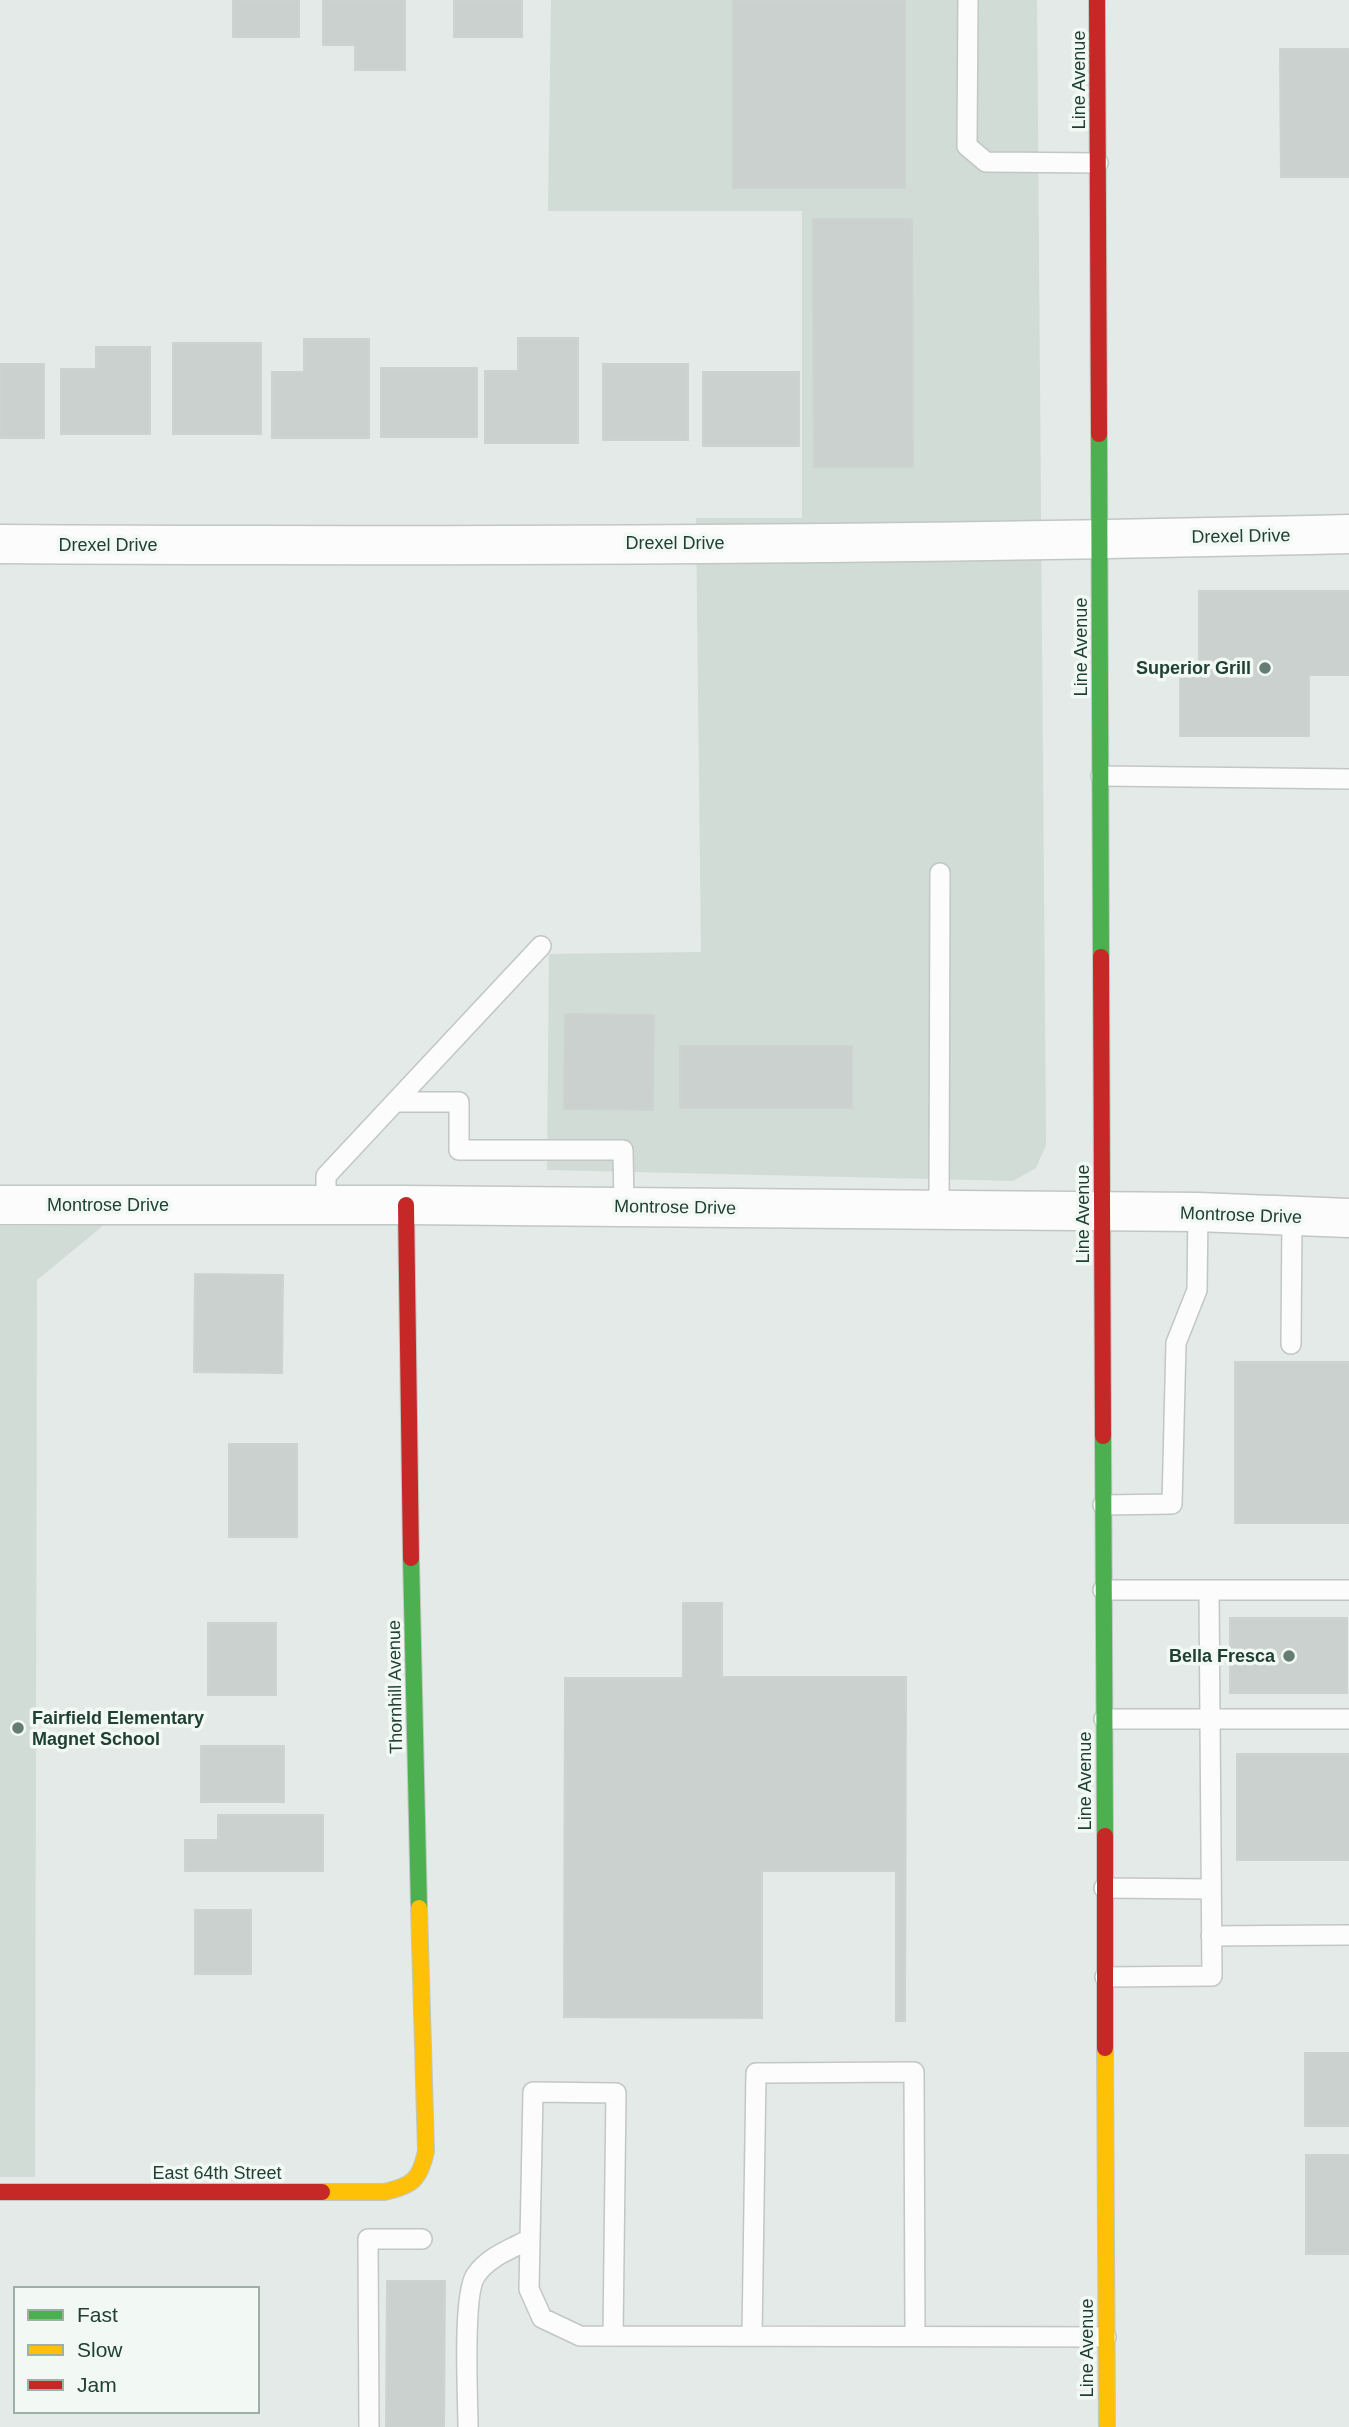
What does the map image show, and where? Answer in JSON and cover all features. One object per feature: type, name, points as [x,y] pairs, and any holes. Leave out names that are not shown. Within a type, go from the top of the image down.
[{"type":"main road","name":"Line Avenue","points":[[1097,0],[1107,2427]]},
{"type":"main road","name":"Thornhill Avenue","points":[[406,1205],[413,1665],[426,2151],[424,2167]]},
{"type":"main road","name":"East 64th Street","points":[[0,2192],[384,2192],[406,2187],[417,2180],[424,2167]]},
{"type":"street","name":"Drexel Drive","points":[[0,544],[1100,540],[1349,534]]},
{"type":"street","name":"Montrose Drive","points":[[0,1205],[406,1205],[1102,1211],[1349,1218]]},
{"type":"lane","points":[[968,0],[967,146],[986,162],[1098,163]]},
{"type":"lane","points":[[1101,776],[1349,779]]},
{"type":"lane","points":[[940,873],[940,1210]]},
{"type":"lane","points":[[326,1205],[326,1176],[541,946]]},
{"type":"lane","points":[[396,1102],[459,1102],[459,1150],[623,1150],[624,1207]]},
{"type":"lane","points":[[1103,1505],[1172,1504],[1176,1343],[1197,1290],[1198,1212]]},
{"type":"lane","points":[[1291,1344],[1292,1217]]},
{"type":"lane","points":[[1103,1590],[1349,1590]]},
{"type":"lane","points":[[1105,1977],[1212,1976],[1209,1590]]},
{"type":"lane","points":[[1104,1720],[1349,1720]]},
{"type":"lane","points":[[1104,1888],[1210,1889]]},
{"type":"lane","points":[[1211,1936],[1349,1935]]},
{"type":"lane","points":[[752,2336],[756,2073],[914,2072],[915,2336]]},
{"type":"lane","points":[[613,2336],[616,2093],[533,2092],[529,2289],[542,2318],[580,2336],[1106,2337]]},
{"type":"lane","points":[[369,2427],[368,2239],[422,2239]]},
{"type":"lane","points":[[468,2427],[469,2303],[474,2276],[491,2259],[530,2239]]},
{"type":"shaded area","points":[[551,0],[1037,0],[1046,1145],[1036,1168],[1013,1181],[547,1170],[549,954],[701,952],[696,518],[802,518],[802,211],[548,211]]},
{"type":"shaded area","name":"Fairfield Elementary Magnet School","points":[[104,1225],[37,1280],[35,2177],[0,2177],[0,1226]]},
{"type":"building","points":[[233,0],[299,0],[299,37],[233,37]]},
{"type":"building","points":[[323,0],[405,0],[405,70],[355,70],[355,45],[323,45]]},
{"type":"building","points":[[454,0],[522,0],[522,37],[454,37]]},
{"type":"building","points":[[733,0],[905,0],[905,188],[733,188]]},
{"type":"building","points":[[1280,49],[1349,49],[1349,177],[1281,177]]},
{"type":"building","points":[[813,219],[912,219],[913,467],[814,467]]},
{"type":"building","points":[[518,338],[578,338],[578,443],[485,443],[485,371],[518,371]]},
{"type":"building","points":[[304,339],[369,339],[369,438],[272,438],[272,372],[304,372]]},
{"type":"building","points":[[173,343],[261,343],[261,434],[173,434]]},
{"type":"building","points":[[96,347],[150,347],[150,434],[61,434],[61,369],[96,369]]},
{"type":"building","points":[[0,364],[44,364],[44,438],[0,438]]},
{"type":"building","points":[[603,364],[688,364],[688,440],[603,440]]},
{"type":"building","points":[[381,368],[477,368],[477,437],[381,437]]},
{"type":"building","points":[[703,372],[799,372],[799,446],[703,446]]},
{"type":"building","name":"Superior Grill","points":[[1199,591],[1349,591],[1349,675],[1309,675],[1309,736],[1180,736],[1180,661],[1199,662]]},
{"type":"building","points":[[565,1014],[654,1015],[653,1110],[564,1109]]},
{"type":"building","points":[[680,1046],[852,1046],[852,1108],[680,1108]]},
{"type":"building","points":[[195,1274],[283,1275],[282,1373],[194,1372]]},
{"type":"building","points":[[1235,1362],[1349,1362],[1349,1523],[1235,1523]]},
{"type":"building","points":[[229,1444],[297,1444],[297,1537],[229,1537]]},
{"type":"building","points":[[683,1603],[722,1603],[722,1677],[906,1677],[905,2021],[896,2021],[896,1871],[762,1871],[762,2018],[564,2017],[565,1678],[683,1678]]},
{"type":"building","name":"Bella Fresca","points":[[1230,1618],[1347,1618],[1347,1693],[1230,1693]]},
{"type":"building","points":[[208,1623],[276,1623],[276,1695],[208,1695]]},
{"type":"building","points":[[201,1746],[284,1746],[284,1802],[201,1802]]},
{"type":"building","points":[[1237,1754],[1349,1754],[1349,1860],[1237,1860]]},
{"type":"building","points":[[218,1815],[323,1815],[323,1871],[185,1871],[185,1840],[218,1840]]},
{"type":"building","points":[[195,1910],[251,1910],[251,1974],[195,1974]]},
{"type":"building","points":[[1305,2053],[1349,2053],[1349,2126],[1305,2126]]},
{"type":"building","points":[[1306,2155],[1349,2155],[1349,2254],[1306,2254]]},
{"type":"building","points":[[387,2281],[445,2281],[444,2427],[386,2427]]},
{"type":"traffic: fast","points":[[1099,434],[1101,957]]},
{"type":"traffic: fast","points":[[1103,1436],[1105,1836]]},
{"type":"traffic: fast","points":[[411,1558],[419,1908]]},
{"type":"traffic: slow","points":[[322,2192],[394,2190],[413,2180],[424,2161],[426,2151],[419,1908]]},
{"type":"traffic: slow","points":[[1105,2048],[1107,2427]]},
{"type":"traffic: jam","points":[[1097,0],[1099,434]]},
{"type":"traffic: jam","points":[[1101,957],[1103,1436]]},
{"type":"traffic: jam","points":[[406,1205],[411,1558]]},
{"type":"traffic: jam","points":[[1105,1836],[1105,2048]]},
{"type":"traffic: jam","points":[[0,2192],[322,2192]]},
{"type":"place","name":"Superior Grill","points":[[1265,668]]},
{"type":"place","name":"Bella Fresca","points":[[1289,1656]]},
{"type":"place","name":"Fairfield Elementary Magnet School","points":[[18,1728]]}]
